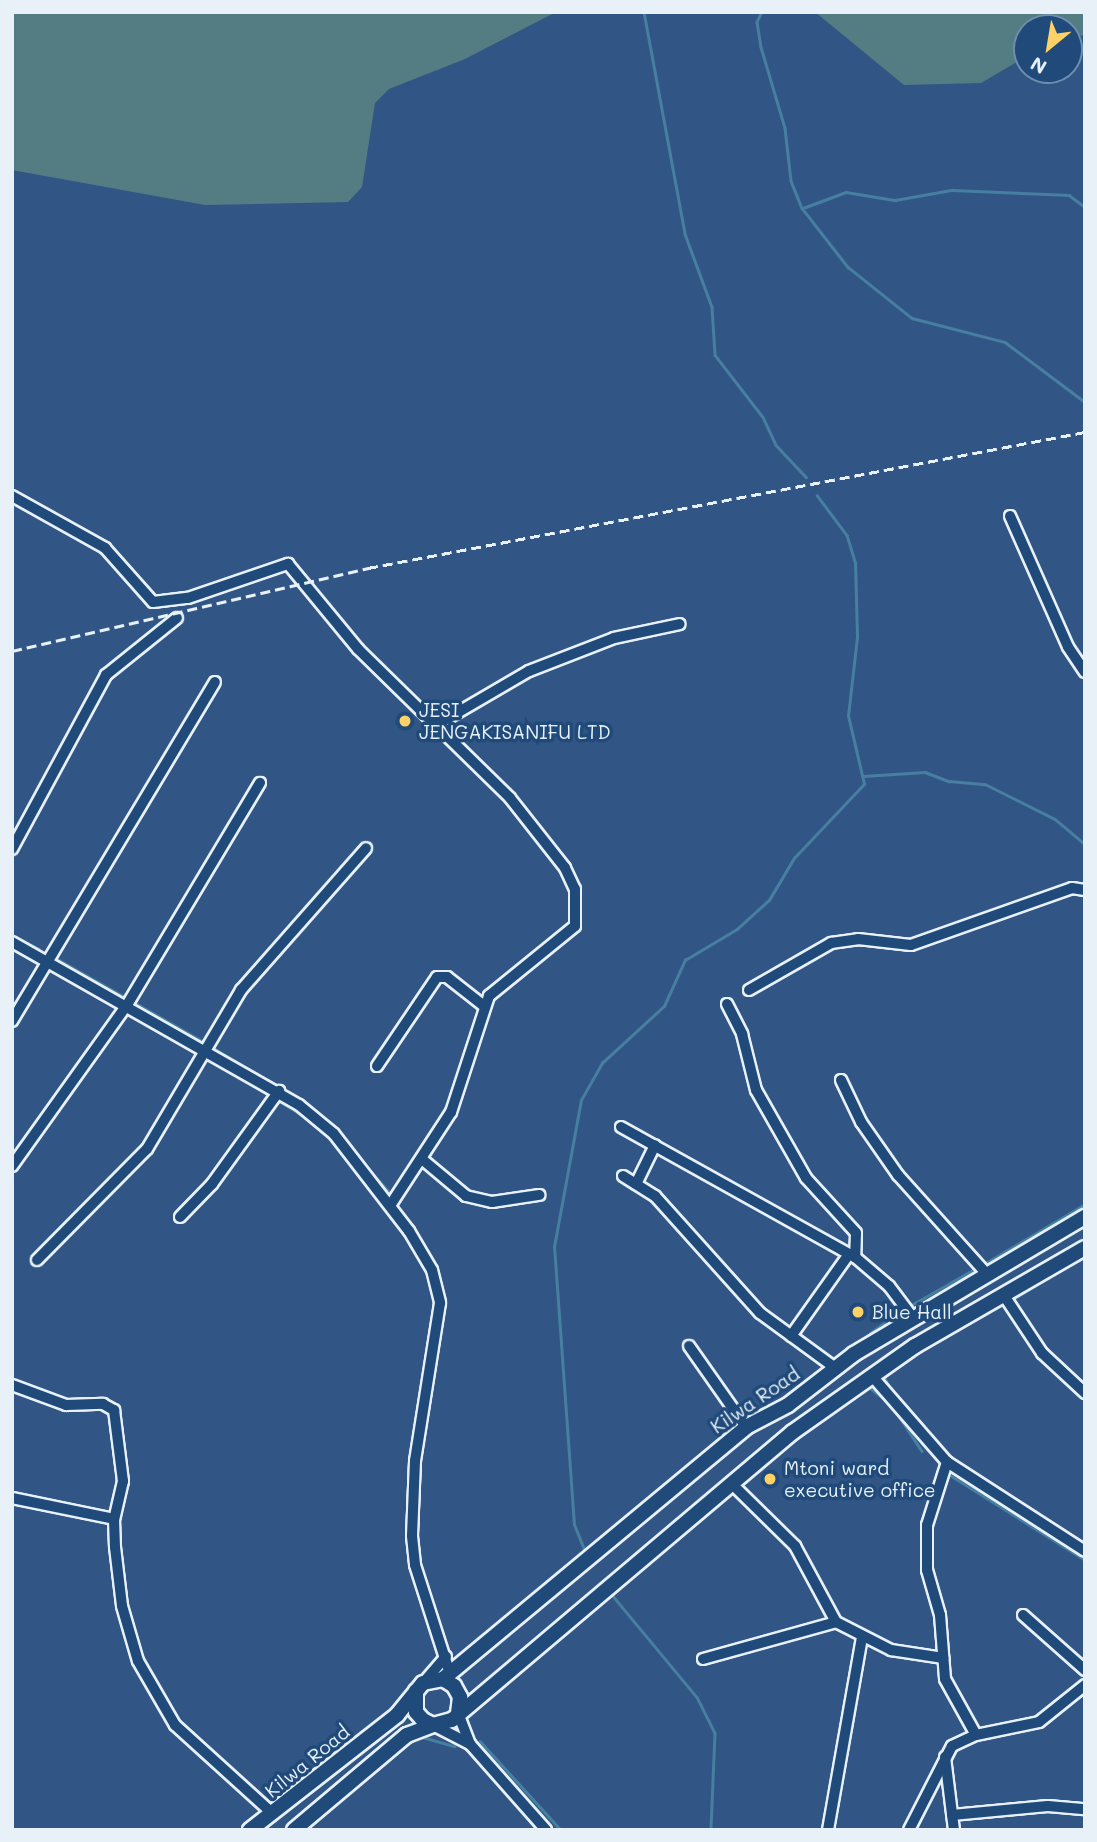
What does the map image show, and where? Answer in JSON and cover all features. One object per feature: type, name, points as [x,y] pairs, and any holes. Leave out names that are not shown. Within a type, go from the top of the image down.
[{"type":"highway","name":"Kilwa Road","points":[[447,1677],[746,1427],[788,1405],[834,1367],[913,1318],[1085,1217]]},
{"type":"highway","points":[[294,1830],[407,1735],[433,1725],[443,1725],[734,1486],[793,1432],[872,1376],[1003,1294],[1085,1248]]},
{"type":"highway","points":[[433,1725],[416,1712],[420,1687],[447,1677],[458,1690],[458,1713]]},
{"type":"highway","name":"Kilwa Road","points":[[250,1830],[397,1715],[420,1687]]},
{"type":"street","points":[[12,496],[105,548],[153,603],[188,598],[288,564],[328,617],[433,727],[510,798],[553,848],[575,889],[575,926],[510,974],[484,1006],[454,1104],[423,1160],[391,1204]]},
{"type":"street","points":[[1010,516],[1068,647],[1085,672]]},
{"type":"street","points":[[12,849],[106,675],[177,618]]},
{"type":"street","points":[[433,727],[529,671],[614,638],[680,624]]},
{"type":"street","points":[[12,1021],[46,960],[215,682]]},
{"type":"street","points":[[12,1166],[127,1006],[260,783]]},
{"type":"street","points":[[37,1260],[147,1149],[241,990],[366,848]]},
{"type":"street","points":[[750,990],[831,943],[858,939],[911,945],[1072,888],[1085,890]]},
{"type":"street","points":[[12,942],[279,1091],[334,1133],[391,1204],[432,1270],[440,1303],[410,1506],[415,1565],[446,1657],[447,1677]]},
{"type":"street","points":[[377,1066],[437,977],[447,977],[484,1006]]},
{"type":"street","points":[[727,1004],[742,1034],[756,1090],[806,1178],[856,1233],[852,1255],[791,1336]]},
{"type":"street","points":[[841,1080],[861,1122],[898,1175],[986,1273]]},
{"type":"street","points":[[180,1217],[212,1184],[279,1091]]},
{"type":"street","points":[[621,1127],[852,1255],[889,1286],[913,1318]]},
{"type":"street","points":[[636,1184],[655,1145]]},
{"type":"street","points":[[423,1160],[466,1196],[492,1202],[539,1195]]},
{"type":"street","points":[[623,1177],[662,1204],[749,1302],[834,1367]]},
{"type":"street","points":[[1003,1294],[1042,1353],[1085,1394]]},
{"type":"street","points":[[689,1346],[746,1427]]},
{"type":"street","points":[[872,1376],[947,1462],[1085,1551]]},
{"type":"street","points":[[12,1385],[66,1405],[103,1404],[114,1410],[123,1481],[114,1519],[122,1606],[147,1681],[175,1725],[272,1813]]},
{"type":"street","points":[[947,1462],[933,1497],[925,1546],[940,1615],[943,1658],[951,1697],[976,1735]]},
{"type":"street","points":[[734,1486],[795,1546],[836,1622],[862,1638],[891,1650],[943,1658]]},
{"type":"street","points":[[12,1498],[114,1519]]},
{"type":"street","points":[[1023,1615],[1085,1670]]},
{"type":"street","points":[[703,1659],[836,1622]]},
{"type":"street","points":[[828,1830],[862,1638]]},
{"type":"street","points":[[420,1687],[446,1657]]},
{"type":"street","points":[[909,1830],[944,1756],[952,1746],[976,1735],[1039,1722],[1085,1685]]},
{"type":"street","points":[[458,1713],[470,1744],[546,1830]]},
{"type":"street","points":[[433,1725],[470,1744]]},
{"type":"street","points":[[944,1756],[954,1830]]},
{"type":"street","points":[[952,1815],[1048,1806],[1085,1809]]},
{"type":"green space","points":[[12,12],[556,12],[465,59],[389,89],[375,103],[362,187],[348,202],[205,205],[12,170]]},
{"type":"green space","points":[[815,12],[1085,12],[1083,35],[1083,14],[1013,14],[1013,64],[981,83],[904,85]]},
{"type":"waterway","points":[[644,12],[685,234],[712,307],[715,355],[763,417],[776,445],[806,477]]},
{"type":"waterway","points":[[762,12],[757,22],[761,47],[785,128],[791,181],[802,208],[848,267],[912,318],[1005,342],[1085,402]]},
{"type":"waterway","points":[[803,208],[846,192],[895,200],[952,190],[1069,195],[1085,207]]},
{"type":"waterway","points":[[585,1552],[574,1525],[554,1247],[581,1100],[602,1063],[664,1006],[685,960],[737,929],[769,900],[794,858],[864,784],[848,716],[857,637],[855,563],[847,536],[817,496]]},
{"type":"waterway","points":[[863,776],[925,772],[949,781],[985,784],[1055,819],[1085,844]]},
{"type":"waterway","points":[[12,935],[39,949]]},
{"type":"waterway","points":[[12,949],[38,963]]},
{"type":"waterway","points":[[54,957],[123,996]]},
{"type":"waterway","points":[[50,970],[114,1005]]},
{"type":"waterway","points":[[132,1001],[202,1041]]},
{"type":"waterway","points":[[124,1012],[171,1038]]},
{"type":"waterway","points":[[212,1047],[305,1102],[348,1144]]},
{"type":"waterway","points":[[237,1075],[270,1096]]},
{"type":"waterway","points":[[276,1099],[312,1121]]},
{"type":"waterway","points":[[356,1155],[394,1197]]},
{"type":"waterway","points":[[984,1264],[1085,1204]]},
{"type":"waterway","points":[[908,1307],[978,1267]]},
{"type":"waterway","points":[[1010,1301],[1052,1275]]},
{"type":"waterway","points":[[973,1321],[1004,1304]]},
{"type":"waterway","points":[[870,1333],[902,1311]]},
{"type":"waterway","points":[[883,1374],[892,1392]]},
{"type":"waterway","points":[[869,1387],[891,1404],[922,1451]]},
{"type":"waterway","points":[[425,1426],[429,1402]]},
{"type":"waterway","points":[[947,1473],[1085,1560]]},
{"type":"waterway","points":[[1067,1534],[1085,1544]]},
{"type":"waterway","points":[[613,1596],[697,1697],[715,1733],[711,1830]]},
{"type":"waterway","points":[[419,1736],[455,1746]]},
{"type":"waterway","points":[[480,1741],[561,1830]]},
{"type":"waterway","points":[[375,1771],[394,1755]]},
{"type":"railway","points":[[12,651],[368,568],[1085,432]]},
{"type":"place","name":"JESI JENGAKISANIFU LTD","points":[[405,721]]},
{"type":"place","name":"Blue Hall","points":[[858,1312]]},
{"type":"place","name":"Mtoni ward executive office","points":[[770,1479]]}]
